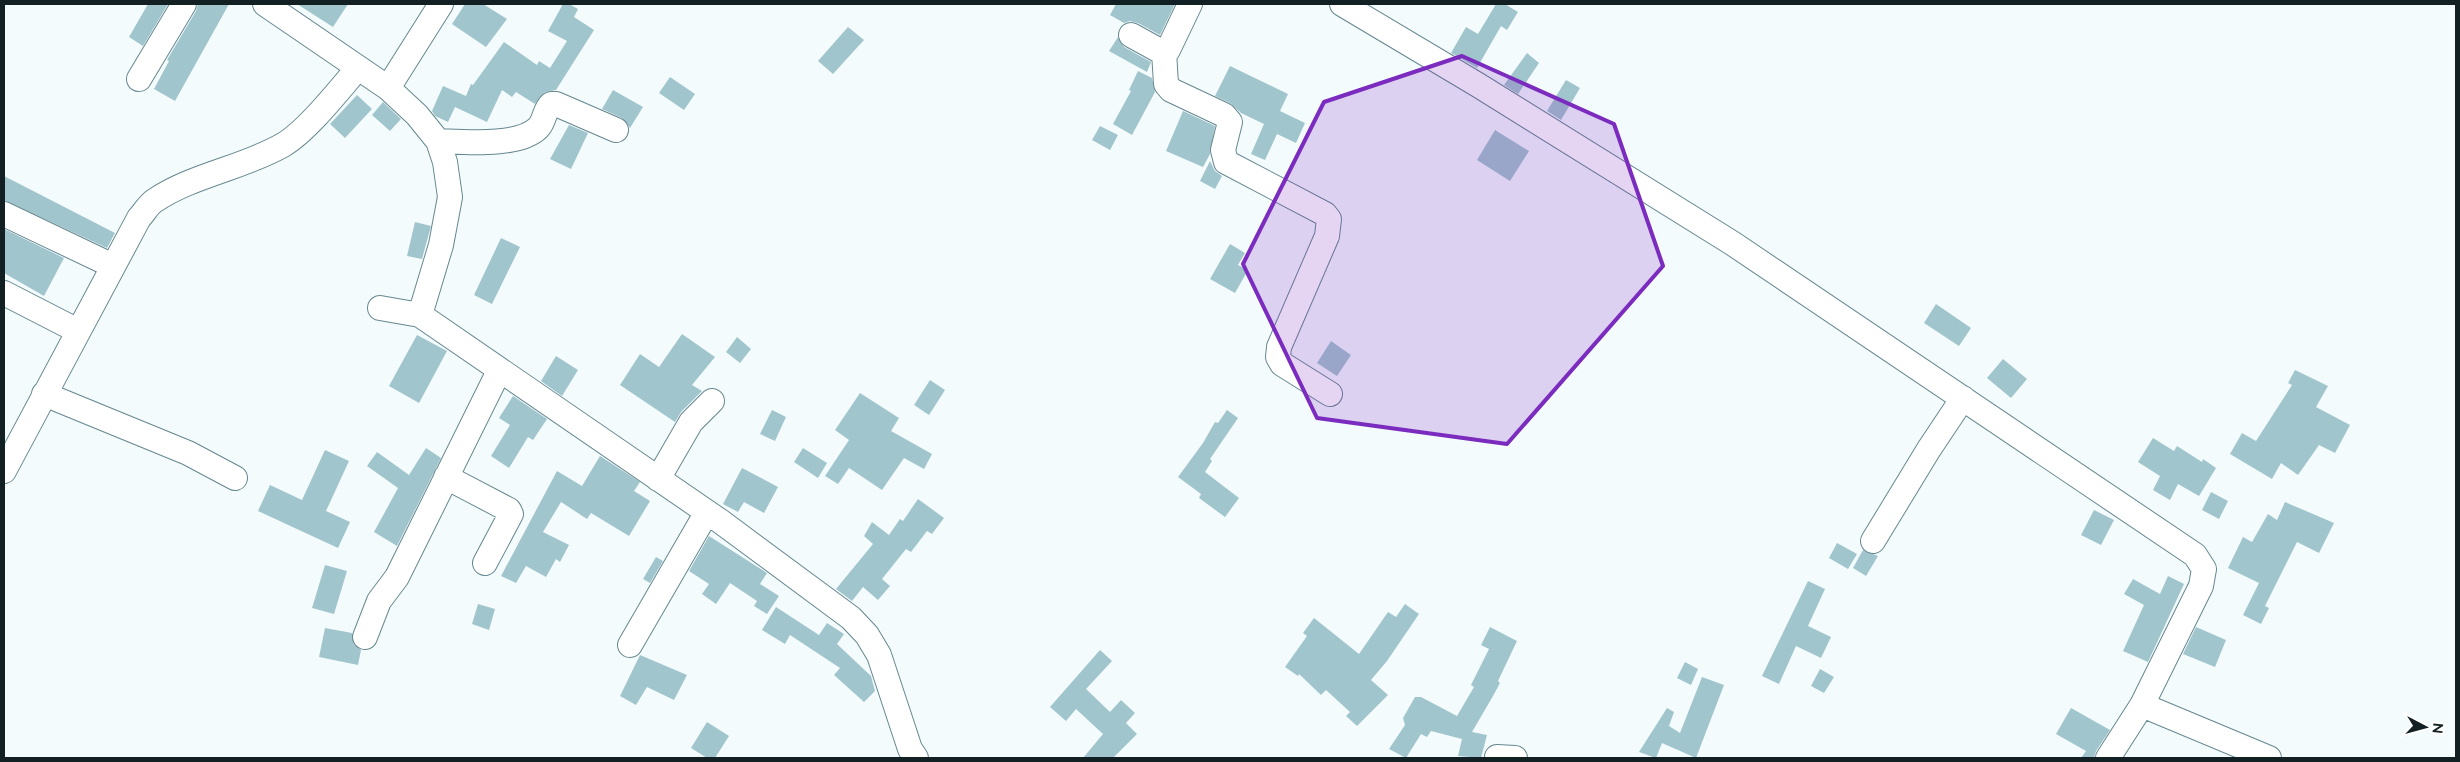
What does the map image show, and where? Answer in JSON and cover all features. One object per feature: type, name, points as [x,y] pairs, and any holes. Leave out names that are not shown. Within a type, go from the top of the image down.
[{"type":"street","points":[[139,79],[184,4]]},
{"type":"street","points":[[265,4],[388,88],[417,115],[438,141],[445,162],[450,197],[441,246],[420,315]]},
{"type":"street","points":[[388,88],[441,4]]},
{"type":"street","points":[[1164,52],[1168,50],[1190,4]]},
{"type":"street","points":[[1342,4],[1478,85],[1732,242],[2195,555],[2204,569],[2201,586],[2142,705],[2108,758]]},
{"type":"street","points":[[1131,35],[1164,52]]},
{"type":"street","points":[[1164,52],[1166,84],[1171,90],[1224,115],[1230,122],[1223,150],[1226,162],[1325,214],[1329,219],[1327,236],[1279,347],[1278,357],[1282,364],[1330,394]]},
{"type":"street","points":[[4,472],[139,218],[153,202],[204,177],[253,160],[286,144],[320,112],[358,68]]},
{"type":"street","points":[[438,141],[499,141],[526,135],[542,123],[551,104],[556,104],[616,130]]},
{"type":"street","points":[[4,214],[114,266]]},
{"type":"street","points":[[4,293],[78,331]]},
{"type":"street","points":[[380,308],[420,315],[498,371],[707,512],[851,618],[867,636],[879,655],[907,740],[916,758]]},
{"type":"street","points":[[365,637],[379,601],[397,577],[498,371]]},
{"type":"street","points":[[44,394],[188,453],[235,478]]},
{"type":"street","points":[[1873,541],[1929,449],[1963,398]]},
{"type":"street","points":[[658,479],[690,422],[712,401]]},
{"type":"street","points":[[446,477],[509,510],[511,514],[485,563]]},
{"type":"street","points":[[630,645],[707,512]]},
{"type":"street","points":[[2142,705],[2270,758]]},
{"type":"highlighted area","points":[[1462,56],[1614,124],[1663,266],[1507,444],[1317,418],[1243,264],[1324,102]]},
{"type":"building","points":[[148,4],[168,4],[143,46],[129,37]]},
{"type":"building","points":[[198,4],[229,4],[175,101],[154,89],[169,61],[167,60],[196,11]]},
{"type":"building","points":[[297,4],[348,4],[333,27]]},
{"type":"building","points":[[465,4],[483,4],[507,19],[486,47],[452,24]]},
{"type":"building","points":[[563,4],[569,4],[578,9],[574,17],[594,30],[556,90],[545,92],[535,104],[516,92],[512,97],[502,90],[487,122],[455,107],[448,122],[435,116],[432,111],[443,86],[466,96],[471,84],[473,85],[504,42],[537,65],[539,61],[550,68],[567,41],[548,31]]},
{"type":"building","points":[[1116,4],[1175,4],[1160,35],[1138,23],[1130,21],[1124,23],[1110,15]]},
{"type":"building","points":[[1496,4],[1505,4],[1518,12],[1507,30],[1501,26],[1477,68],[1451,53],[1466,27],[1478,34]]},
{"type":"building","points":[[848,27],[864,40],[833,74],[818,61]]},
{"type":"building","points":[[1118,37],[1124,47],[1151,62],[1147,72],[1109,51]]},
{"type":"building","points":[[1527,53],[1539,63],[1518,94],[1504,85]]},
{"type":"building","points":[[1230,66],[1288,94],[1280,111],[1305,123],[1296,143],[1277,134],[1265,160],[1251,154],[1264,124],[1241,113],[1230,103],[1215,96]]},
{"type":"building","points":[[1138,71],[1152,78],[1155,92],[1132,135],[1113,124],[1131,91],[1129,90]]},
{"type":"building","points":[[670,77],[695,94],[684,110],[659,93]]},
{"type":"building","points":[[1566,80],[1580,88],[1561,120],[1547,111]]},
{"type":"building","points":[[613,90],[643,107],[630,128],[622,118],[602,109]]},
{"type":"building","points":[[357,95],[372,109],[345,138],[330,124]]},
{"type":"building","points":[[383,102],[401,119],[390,131],[372,115]]},
{"type":"building","points":[[1183,111],[1215,126],[1210,154],[1203,167],[1166,151]]},
{"type":"building","points":[[569,125],[588,133],[571,169],[550,159]]},
{"type":"building","points":[[1100,126],[1118,135],[1110,150],[1092,140]]},
{"type":"building","points":[[1495,130],[1529,151],[1510,181],[1477,160]]},
{"type":"building","points":[[1210,161],[1215,171],[1222,176],[1215,189],[1200,181]]},
{"type":"building","points":[[4,176],[115,233],[107,248],[4,200]]},
{"type":"building","points":[[415,222],[431,226],[422,259],[407,256]]},
{"type":"building","points":[[4,229],[64,258],[44,296],[4,273]]},
{"type":"building","points":[[501,238],[520,247],[492,304],[474,295]]},
{"type":"building","points":[[1230,244],[1245,253],[1238,265],[1248,270],[1235,293],[1210,279]]},
{"type":"building","points":[[1936,304],[1971,328],[1959,346],[1924,323]]},
{"type":"building","points":[[682,334],[715,357],[692,385],[702,391],[681,412],[675,422],[620,385],[640,354],[659,367]]},
{"type":"building","points":[[417,335],[447,351],[419,403],[389,386]]},
{"type":"building","points":[[737,337],[751,349],[740,363],[726,352]]},
{"type":"building","points":[[1331,341],[1351,355],[1337,376],[1317,363]]},
{"type":"building","points":[[556,356],[578,370],[562,396],[541,381]]},
{"type":"building","points":[[2003,359],[2027,379],[2011,398],[1987,378]]},
{"type":"building","points":[[2295,370],[2328,386],[2316,407],[2350,425],[2335,453],[2319,445],[2298,475],[2281,463],[2272,479],[2230,454],[2242,433],[2256,441],[2292,385],[2288,383]]},
{"type":"building","points":[[930,380],[945,390],[929,415],[914,405]]},
{"type":"building","points":[[860,393],[899,418],[891,431],[932,454],[924,469],[904,458],[882,490],[849,468],[838,484],[825,476],[849,440],[835,430]]},
{"type":"building","points":[[513,396],[547,419],[533,440],[528,437],[509,468],[491,456],[510,425],[499,418]]},
{"type":"building","points":[[772,410],[786,417],[775,441],[760,434]]},
{"type":"building","points":[[1227,410],[1238,418],[1210,459],[1212,461],[1205,472],[1239,498],[1225,517],[1199,498],[1201,494],[1178,477],[1203,443],[1215,422],[1218,423]]},
{"type":"building","points":[[2153,438],[2174,451],[2177,446],[2202,462],[2203,459],[2216,468],[2199,496],[2178,484],[2170,500],[2153,490],[2160,476],[2138,462]]},
{"type":"building","points":[[426,448],[441,458],[397,546],[374,532],[398,488],[367,466],[377,452],[409,475]]},
{"type":"building","points":[[803,448],[827,463],[818,478],[794,462]]},
{"type":"building","points":[[325,450],[349,461],[326,511],[350,522],[338,548],[258,511],[270,485],[302,500]]},
{"type":"building","points":[[600,456],[640,482],[634,491],[650,501],[629,536],[591,513],[587,519],[561,502],[543,532],[569,545],[560,562],[556,559],[546,577],[526,566],[516,583],[501,576],[557,471],[582,486]]},
{"type":"building","points":[[742,468],[778,487],[764,513],[744,502],[738,512],[723,504]]},
{"type":"building","points":[[2211,492],[2228,501],[2219,519],[2202,510]]},
{"type":"building","points":[[918,499],[944,518],[932,534],[927,531],[911,552],[906,549],[882,579],[890,586],[878,600],[863,587],[852,601],[836,589],[873,544],[864,536],[872,522],[889,535],[900,519],[903,521]]},
{"type":"building","points":[[2285,502],[2334,523],[2319,553],[2297,542],[2265,606],[2269,608],[2261,624],[2243,615],[2259,583],[2228,568],[2243,537],[2252,542],[2268,514],[2277,520]]},
{"type":"building","points":[[2094,510],[2114,520],[2101,545],[2081,535]]},
{"type":"building","points":[[709,536],[767,573],[760,584],[779,596],[767,614],[754,606],[757,601],[730,583],[716,604],[702,594],[709,584],[689,571]]},
{"type":"building","points":[[1837,543],[1857,554],[1848,569],[1829,558]]},
{"type":"building","points":[[1863,550],[1878,556],[1866,576],[1853,568]]},
{"type":"building","points":[[656,557],[663,561],[650,583],[643,579]]},
{"type":"building","points":[[325,565],[347,571],[334,614],[312,608]]},
{"type":"building","points":[[2168,576],[2184,584],[2148,662],[2123,651],[2144,605],[2124,594],[2133,579],[2160,594]]},
{"type":"building","points":[[1808,581],[1825,589],[1808,626],[1831,637],[1821,658],[1796,646],[1779,684],[1762,676]]},
{"type":"building","points":[[478,604],[495,609],[489,630],[472,624]]},
{"type":"building","points":[[1405,604],[1419,614],[1387,661],[1371,680],[1388,695],[1357,726],[1346,716],[1350,712],[1326,690],[1321,695],[1299,674],[1298,676],[1285,667],[1307,636],[1303,633],[1314,618],[1359,654],[1388,612],[1396,617]]},
{"type":"building","points":[[776,607],[819,635],[827,623],[844,634],[837,644],[871,676],[875,691],[864,702],[834,675],[840,668],[790,635],[785,644],[762,630]]},
{"type":"building","points":[[1490,627],[1517,641],[1498,681],[1500,683],[1472,732],[1487,735],[1481,758],[1458,756],[1462,739],[1431,731],[1427,737],[1421,734],[1406,758],[1389,749],[1405,725],[1403,718],[1415,697],[1421,697],[1457,716],[1474,687],[1471,685],[1489,649],[1481,645]]},
{"type":"building","points":[[2196,627],[2226,640],[2215,667],[2183,654]]},
{"type":"building","points":[[325,628],[352,633],[354,645],[361,650],[358,665],[319,657]]},
{"type":"building","points":[[1100,650],[1112,661],[1086,689],[1110,712],[1121,700],[1135,713],[1126,723],[1137,734],[1113,758],[1083,758],[1103,734],[1076,709],[1066,721],[1050,707]]},
{"type":"building","points":[[640,655],[687,675],[674,700],[647,687],[636,705],[620,696]]},
{"type":"building","points":[[1685,662],[1698,669],[1691,685],[1677,678]]},
{"type":"building","points":[[1820,669],[1834,677],[1824,693],[1811,686]]},
{"type":"building","points":[[1702,677],[1724,685],[1696,758],[1662,743],[1656,758],[1639,752],[1667,708],[1674,712],[1669,726],[1680,733]]},
{"type":"building","points":[[2071,708],[2110,730],[2096,751],[2094,758],[2081,758],[2086,751],[2056,734]]},
{"type":"building","points":[[707,722],[729,736],[715,758],[707,758],[691,748]]}]
